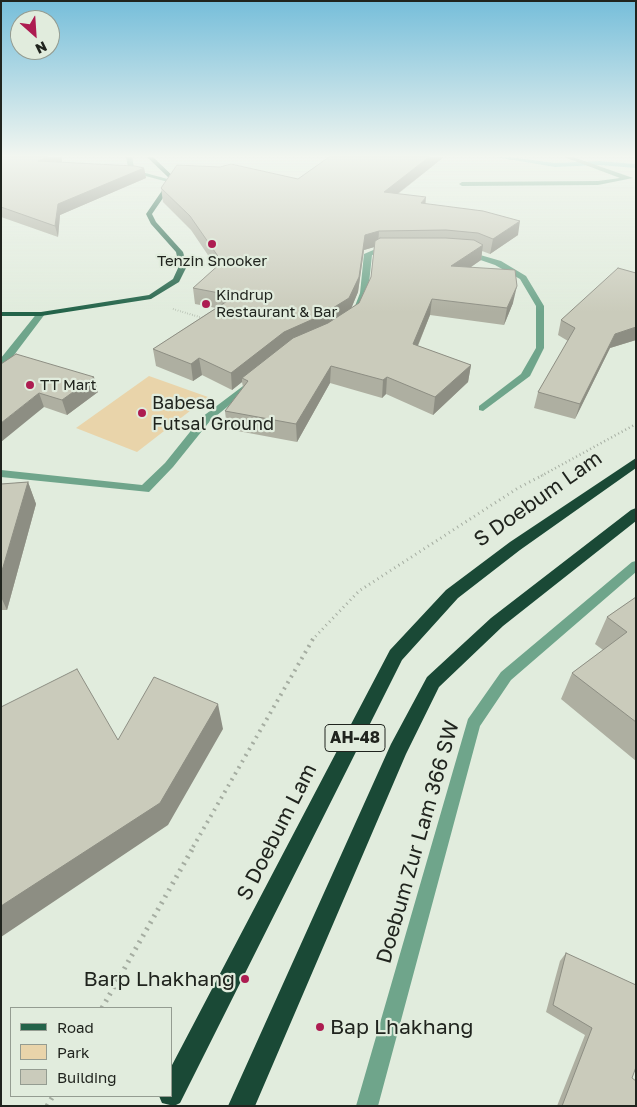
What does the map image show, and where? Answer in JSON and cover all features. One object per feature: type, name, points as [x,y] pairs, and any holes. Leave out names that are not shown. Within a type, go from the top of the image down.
[{"type":"highway","name":"S Doebum Lam","points":[[172,1093],[396,655],[452,594],[515,546],[636,462]]},
{"type":"highway","name":"AH-48","points":[[241,1106],[398,750],[433,682],[496,622],[636,513]]},
{"type":"main road","points":[[1,314],[41,314],[151,297],[176,280],[183,266],[179,252],[153,223],[149,214],[153,209]]},
{"type":"street","points":[[354,316],[364,294],[368,254],[378,250],[401,249]]},
{"type":"street","points":[[453,250],[472,252],[498,263],[523,278],[540,306],[540,348],[525,376],[483,408]]},
{"type":"street","points":[[1,362],[8,357],[41,314]]},
{"type":"street","points":[[1,473],[145,489],[169,465],[206,419],[259,376]]},
{"type":"street","name":"Doebum Zur Lam 366 SW","points":[[367,1106],[473,724],[506,676],[636,565]]},
{"type":"path","points":[[151,297],[177,311],[212,321]]},
{"type":"path","points":[[103,1007],[310,642],[359,591],[518,488],[636,424]]},
{"type":"green space","name":"Babesa Futsal Ground","points":[[149,376],[208,397],[137,452],[76,428]]},
{"type":"building","points":[[6,209],[57,209],[55,226]]},
{"type":"building","points":[[182,209],[465,209],[483,211],[520,221],[493,239],[478,233],[446,230],[379,231],[365,235],[359,277],[349,298],[320,316],[284,332],[231,373],[199,358],[191,364],[153,349],[235,296],[193,288],[222,262],[190,216]]},
{"type":"building","points":[[380,238],[474,240],[483,245],[451,266],[515,270],[517,286],[507,308],[432,299],[413,344],[471,365],[435,397],[387,377],[383,380],[331,366],[296,424],[225,411],[248,381],[242,378],[293,338],[328,323],[359,303],[371,277],[375,241]]},
{"type":"building","points":[[618,268],[636,273],[636,327],[615,334],[580,404],[538,392],[575,328],[561,320]]},
{"type":"building","points":[[16,354],[94,377],[62,400],[39,393],[1,423],[1,364]]},
{"type":"building","points":[[28,482],[1,574],[1,484]]},
{"type":"building","points":[[636,597],[636,722],[572,673],[627,632],[607,617]]},
{"type":"building","points":[[77,669],[118,740],[154,677],[218,704],[160,803],[1,906],[1,707]]},
{"type":"building","points":[[566,953],[636,985],[636,1067],[632,1078],[636,1081],[636,1106],[562,1106],[592,1028],[553,1005]]},
{"type":"place","name":"Tenzin Snooker","points":[[212,244]]},
{"type":"place","name":"Kindrup Restaurant & Bar","points":[[206,304]]},
{"type":"place","name":"TT Mart","points":[[30,385]]},
{"type":"place","name":"Babesa Futsal Ground","points":[[142,413]]},
{"type":"place","name":"Barp Lhakhang","points":[[245,979]]},
{"type":"place","name":"Bap Lhakhang","points":[[320,1027]]}]
